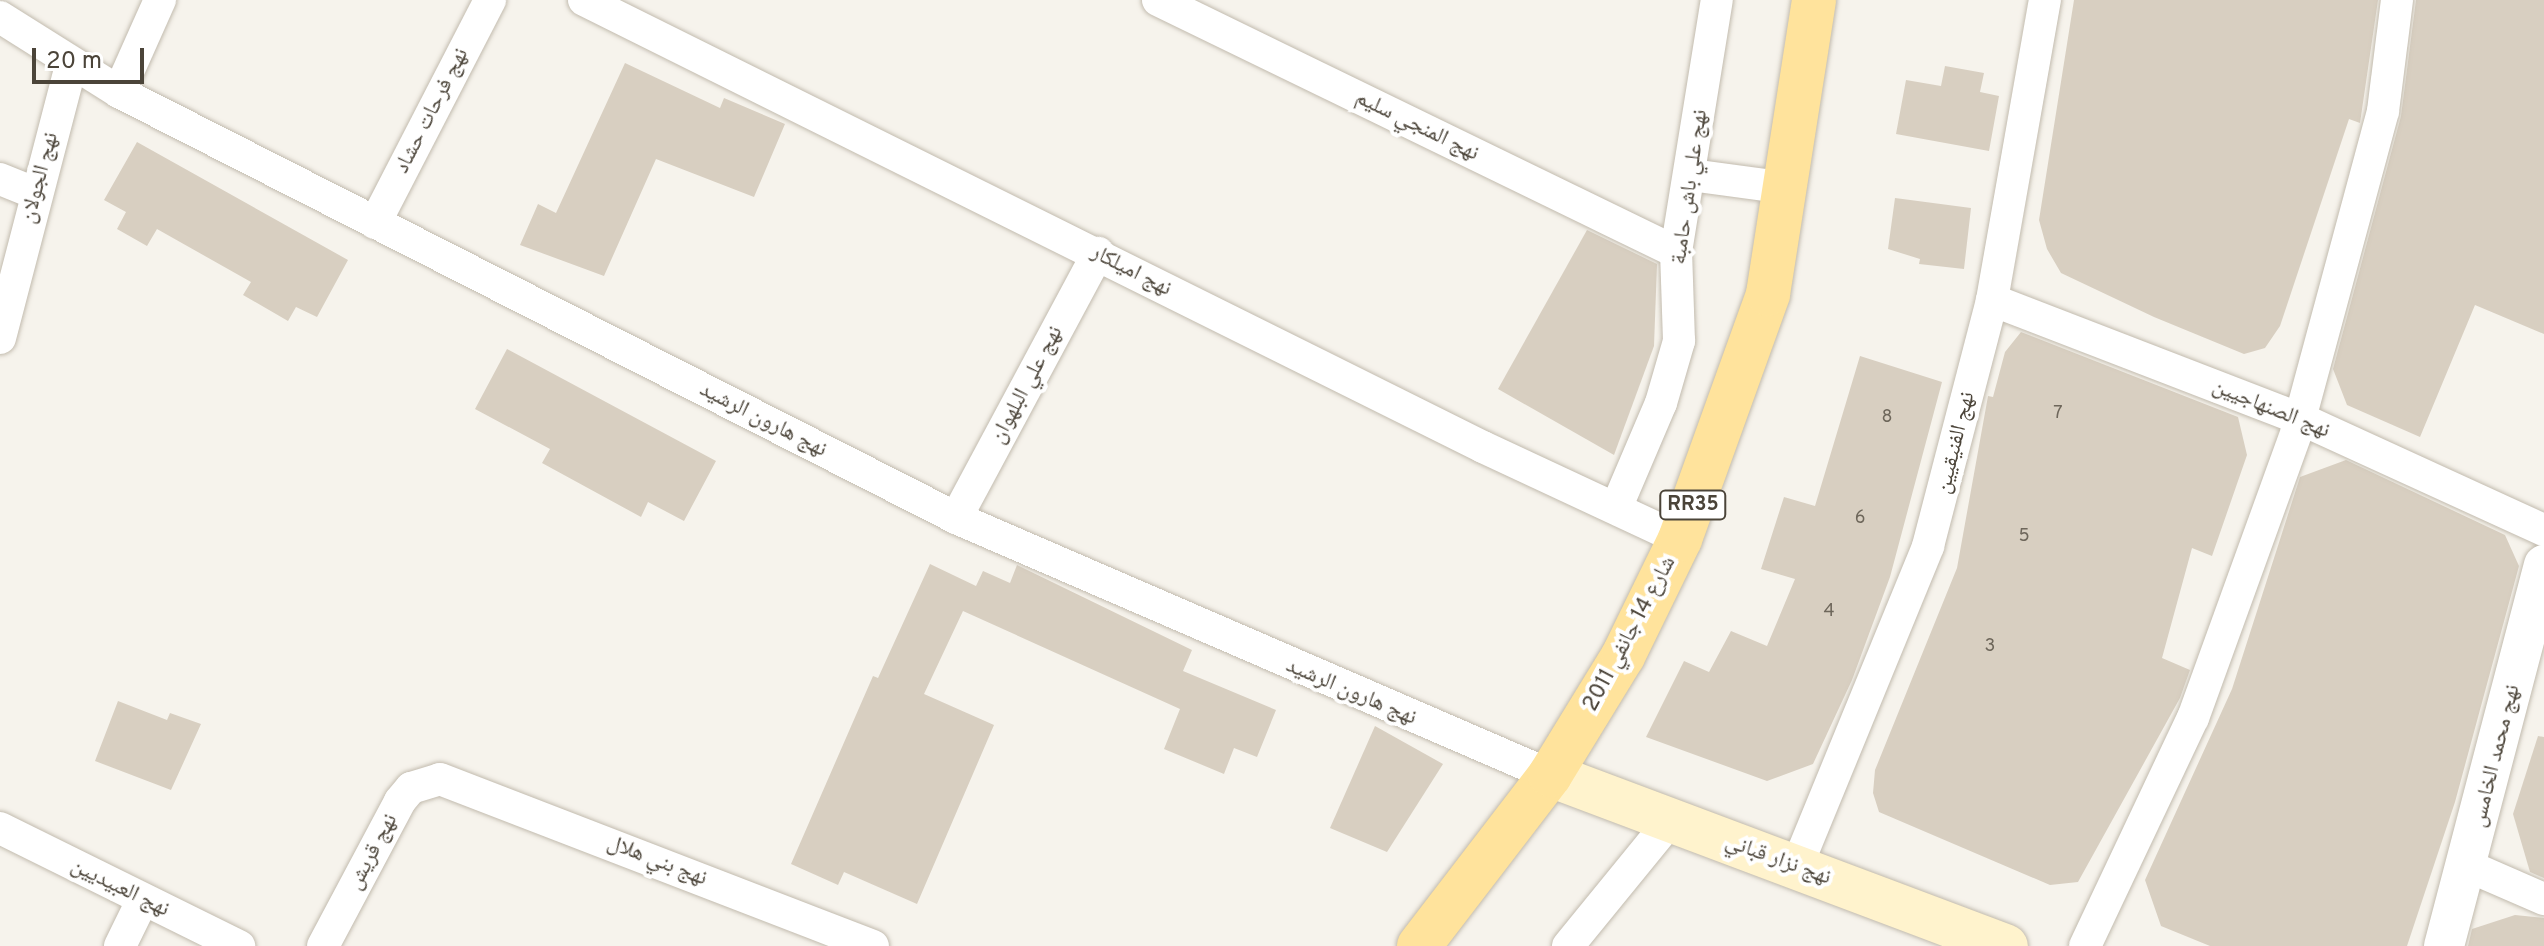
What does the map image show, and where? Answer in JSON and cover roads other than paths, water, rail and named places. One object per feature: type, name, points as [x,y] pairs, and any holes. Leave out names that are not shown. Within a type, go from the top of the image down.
[{"type":"main road","name":"شارع 14 جانفي 2011","points":[[1419,946],[1550,775],[1623,656],[1680,539],[1732,409],[1768,294],[1814,0]]},
{"type":"main road","name":"نهج نزار قباني","points":[[1550,775],[2006,946]]},
{"type":"street","points":[[119,92],[160,0]]},
{"type":"street","name":"نهج فرحات حشاد","points":[[375,223],[490,0]]},
{"type":"street","name":"نهج اميلكار","points":[[584,0],[1483,447],[1617,506],[1680,539]]},
{"type":"street","name":"نهج المنجي سليم","points":[[1158,0],[1676,252]]},
{"type":"street","name":"نهج الفنيقيين","points":[[1797,866],[1911,600],[1992,300],[2045,0]]},
{"type":"street","points":[[2085,946],[2193,718],[2301,419],[2383,111],[2397,0]]},
{"type":"street","name":"نهج علي باش حامبة","points":[[1617,506],[1661,403],[1679,341],[1676,252],[1691,175],[1709,3]]},
{"type":"street","name":"نهج هارون الرشيد","points":[[0,17],[71,65],[119,92],[956,518],[1550,775]]},
{"type":"street","name":"نهج الجولان","points":[[0,338],[5,288],[71,65]]},
{"type":"street","points":[[1691,175],[1787,188]]},
{"type":"street","points":[[0,179],[35,193]]},
{"type":"street","name":"نهج علي البلهوان","points":[[956,518],[1098,253]]},
{"type":"street","name":"نهج الصنهاجيين","points":[[1992,300],[2301,419],[2544,530]]},
{"type":"street","name":"نهج محمد الخامس","points":[[2444,946],[2468,866],[2544,565]]},
{"type":"street","name":"نهج قريش","points":[[323,946],[400,801],[411,788],[440,779]]},
{"type":"street","name":"نهج بني هلال","points":[[440,779],[873,946]]},
{"type":"street","points":[[1568,946],[1669,822]]},
{"type":"street","name":"نهج العبيديين","points":[[0,828],[239,946]]},
{"type":"street","points":[[2468,866],[2544,899]]},
{"type":"street","points":[[120,946],[143,899]]}]
